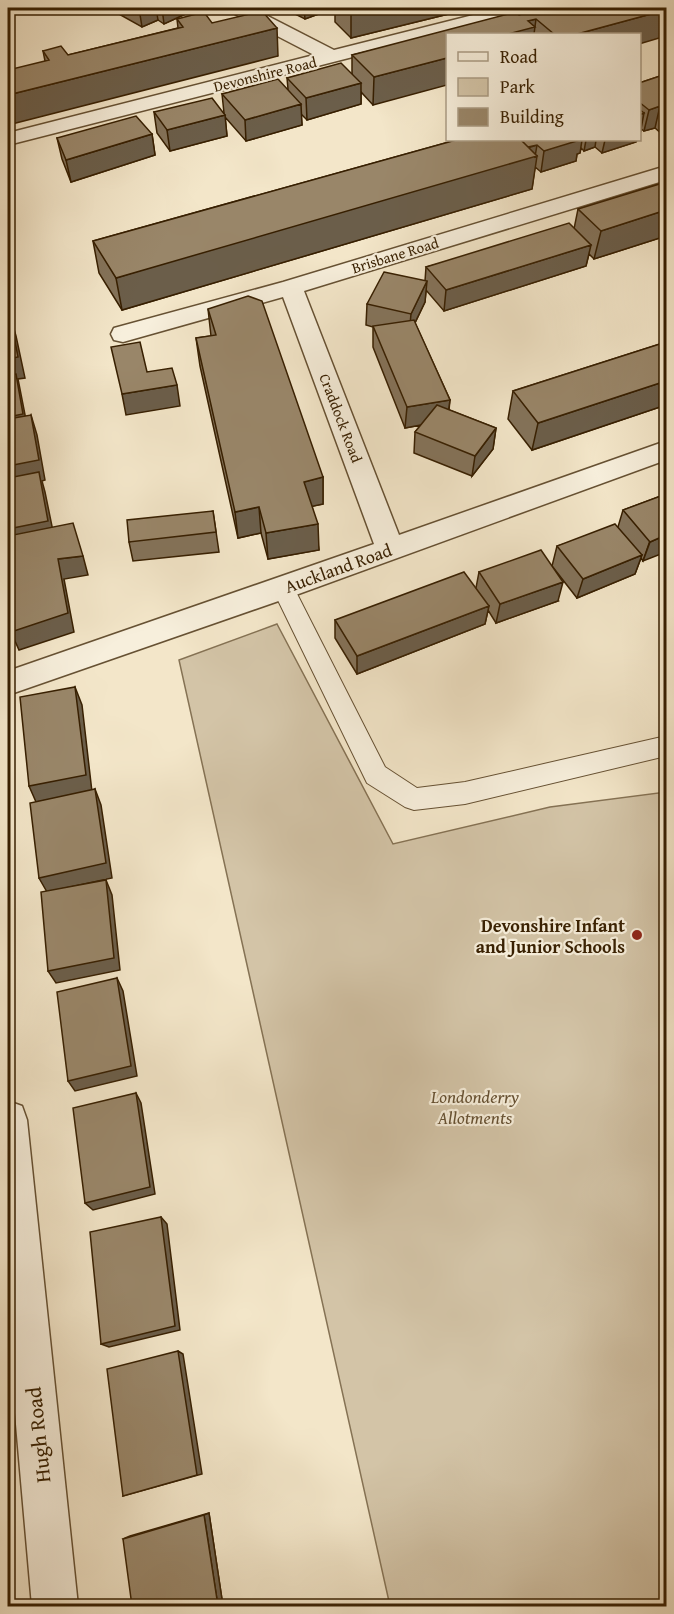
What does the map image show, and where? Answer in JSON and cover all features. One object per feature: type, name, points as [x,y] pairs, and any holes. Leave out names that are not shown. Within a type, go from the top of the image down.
[{"type":"street","points":[[238,8],[333,57]]},
{"type":"street","name":"Devonshire Road","points":[[8,139],[522,8]]},
{"type":"street","name":"Brisbane Road","points":[[123,334],[291,287],[666,173]]},
{"type":"street","name":"Craddock Road","points":[[291,287],[390,550]]},
{"type":"street","name":"Auckland Road","points":[[8,683],[283,588],[666,450]]},
{"type":"street","name":"Hugh Road","points":[[8,1120],[55,1606]]},
{"type":"lane","points":[[283,588],[376,775],[414,799],[465,793],[666,746]]},
{"type":"green space","name":"Londonderry Allotments","points":[[277,624],[393,844],[550,807],[666,792],[666,1606],[390,1606],[179,660]]},
{"type":"building","points":[[348,8],[364,8],[351,11]]},
{"type":"building","points":[[546,8],[666,8],[666,10],[581,33],[553,33],[536,19],[528,21],[535,27],[512,33],[446,33],[446,58],[374,77],[352,55],[516,12],[519,15]]},
{"type":"building","points":[[262,11],[277,28],[8,95],[8,70],[49,60],[43,51],[61,46],[68,55],[183,27],[177,19],[204,12],[212,23]]},
{"type":"building","points":[[341,63],[361,83],[306,98],[287,78]]},
{"type":"building","points":[[666,74],[666,112],[660,106],[649,110],[641,104],[641,82]]},
{"type":"building","points":[[278,79],[301,104],[245,120],[222,94]]},
{"type":"building","points":[[212,98],[225,115],[167,130],[154,112]]},
{"type":"building","points":[[136,116],[152,134],[66,160],[57,138]]},
{"type":"building","points":[[452,141],[522,141],[537,156],[116,278],[93,241]]},
{"type":"building","points":[[522,141],[577,141],[544,151],[537,145],[528,147]]},
{"type":"building","points":[[666,182],[666,210],[601,231],[578,209]]},
{"type":"building","points":[[569,223],[591,245],[446,290],[426,267]]},
{"type":"building","points":[[384,272],[427,281],[411,314],[367,304]]},
{"type":"building","points":[[248,296],[262,301],[323,477],[304,482],[318,524],[266,533],[259,507],[235,512],[196,338],[216,335],[208,309]]},
{"type":"building","points":[[8,315],[10,315],[18,357],[8,359]]},
{"type":"building","points":[[414,320],[450,400],[407,407],[373,326]]},
{"type":"building","points":[[140,342],[147,372],[172,368],[177,385],[122,394],[111,347]]},
{"type":"building","points":[[666,342],[666,381],[538,423],[513,391]]},
{"type":"building","points":[[16,374],[23,414],[8,417],[8,375]]},
{"type":"building","points":[[437,405],[496,428],[475,456],[415,432]]},
{"type":"building","points":[[31,415],[39,460],[8,466],[8,419]]},
{"type":"building","points":[[39,472],[48,521],[8,529],[8,478]]},
{"type":"building","points":[[666,494],[666,535],[650,542],[623,510]]},
{"type":"building","points":[[213,511],[216,532],[129,542],[127,520]]},
{"type":"building","points":[[73,523],[83,556],[58,559],[68,613],[11,632],[8,607],[8,536]]},
{"type":"building","points":[[615,524],[642,555],[583,579],[557,546]]},
{"type":"building","points":[[541,550],[563,582],[500,604],[479,572]]},
{"type":"building","points":[[464,572],[489,606],[357,656],[335,620]]},
{"type":"building","points":[[75,687],[86,775],[29,786],[20,697]]},
{"type":"building","points":[[95,789],[106,863],[39,878],[30,803]]},
{"type":"building","points":[[106,880],[114,958],[48,971],[41,892]]},
{"type":"building","points":[[117,978],[131,1066],[68,1081],[57,992]]},
{"type":"building","points":[[136,1093],[150,1187],[85,1203],[73,1108]]},
{"type":"building","points":[[161,1217],[175,1326],[101,1344],[90,1232]]},
{"type":"building","points":[[178,1351],[197,1475],[123,1496],[107,1369]]},
{"type":"building","points":[[204,1515],[218,1606],[132,1606],[123,1539]]},
{"type":"place","name":"Devonshire Infant and Junior Schools","points":[[637,935]]}]
